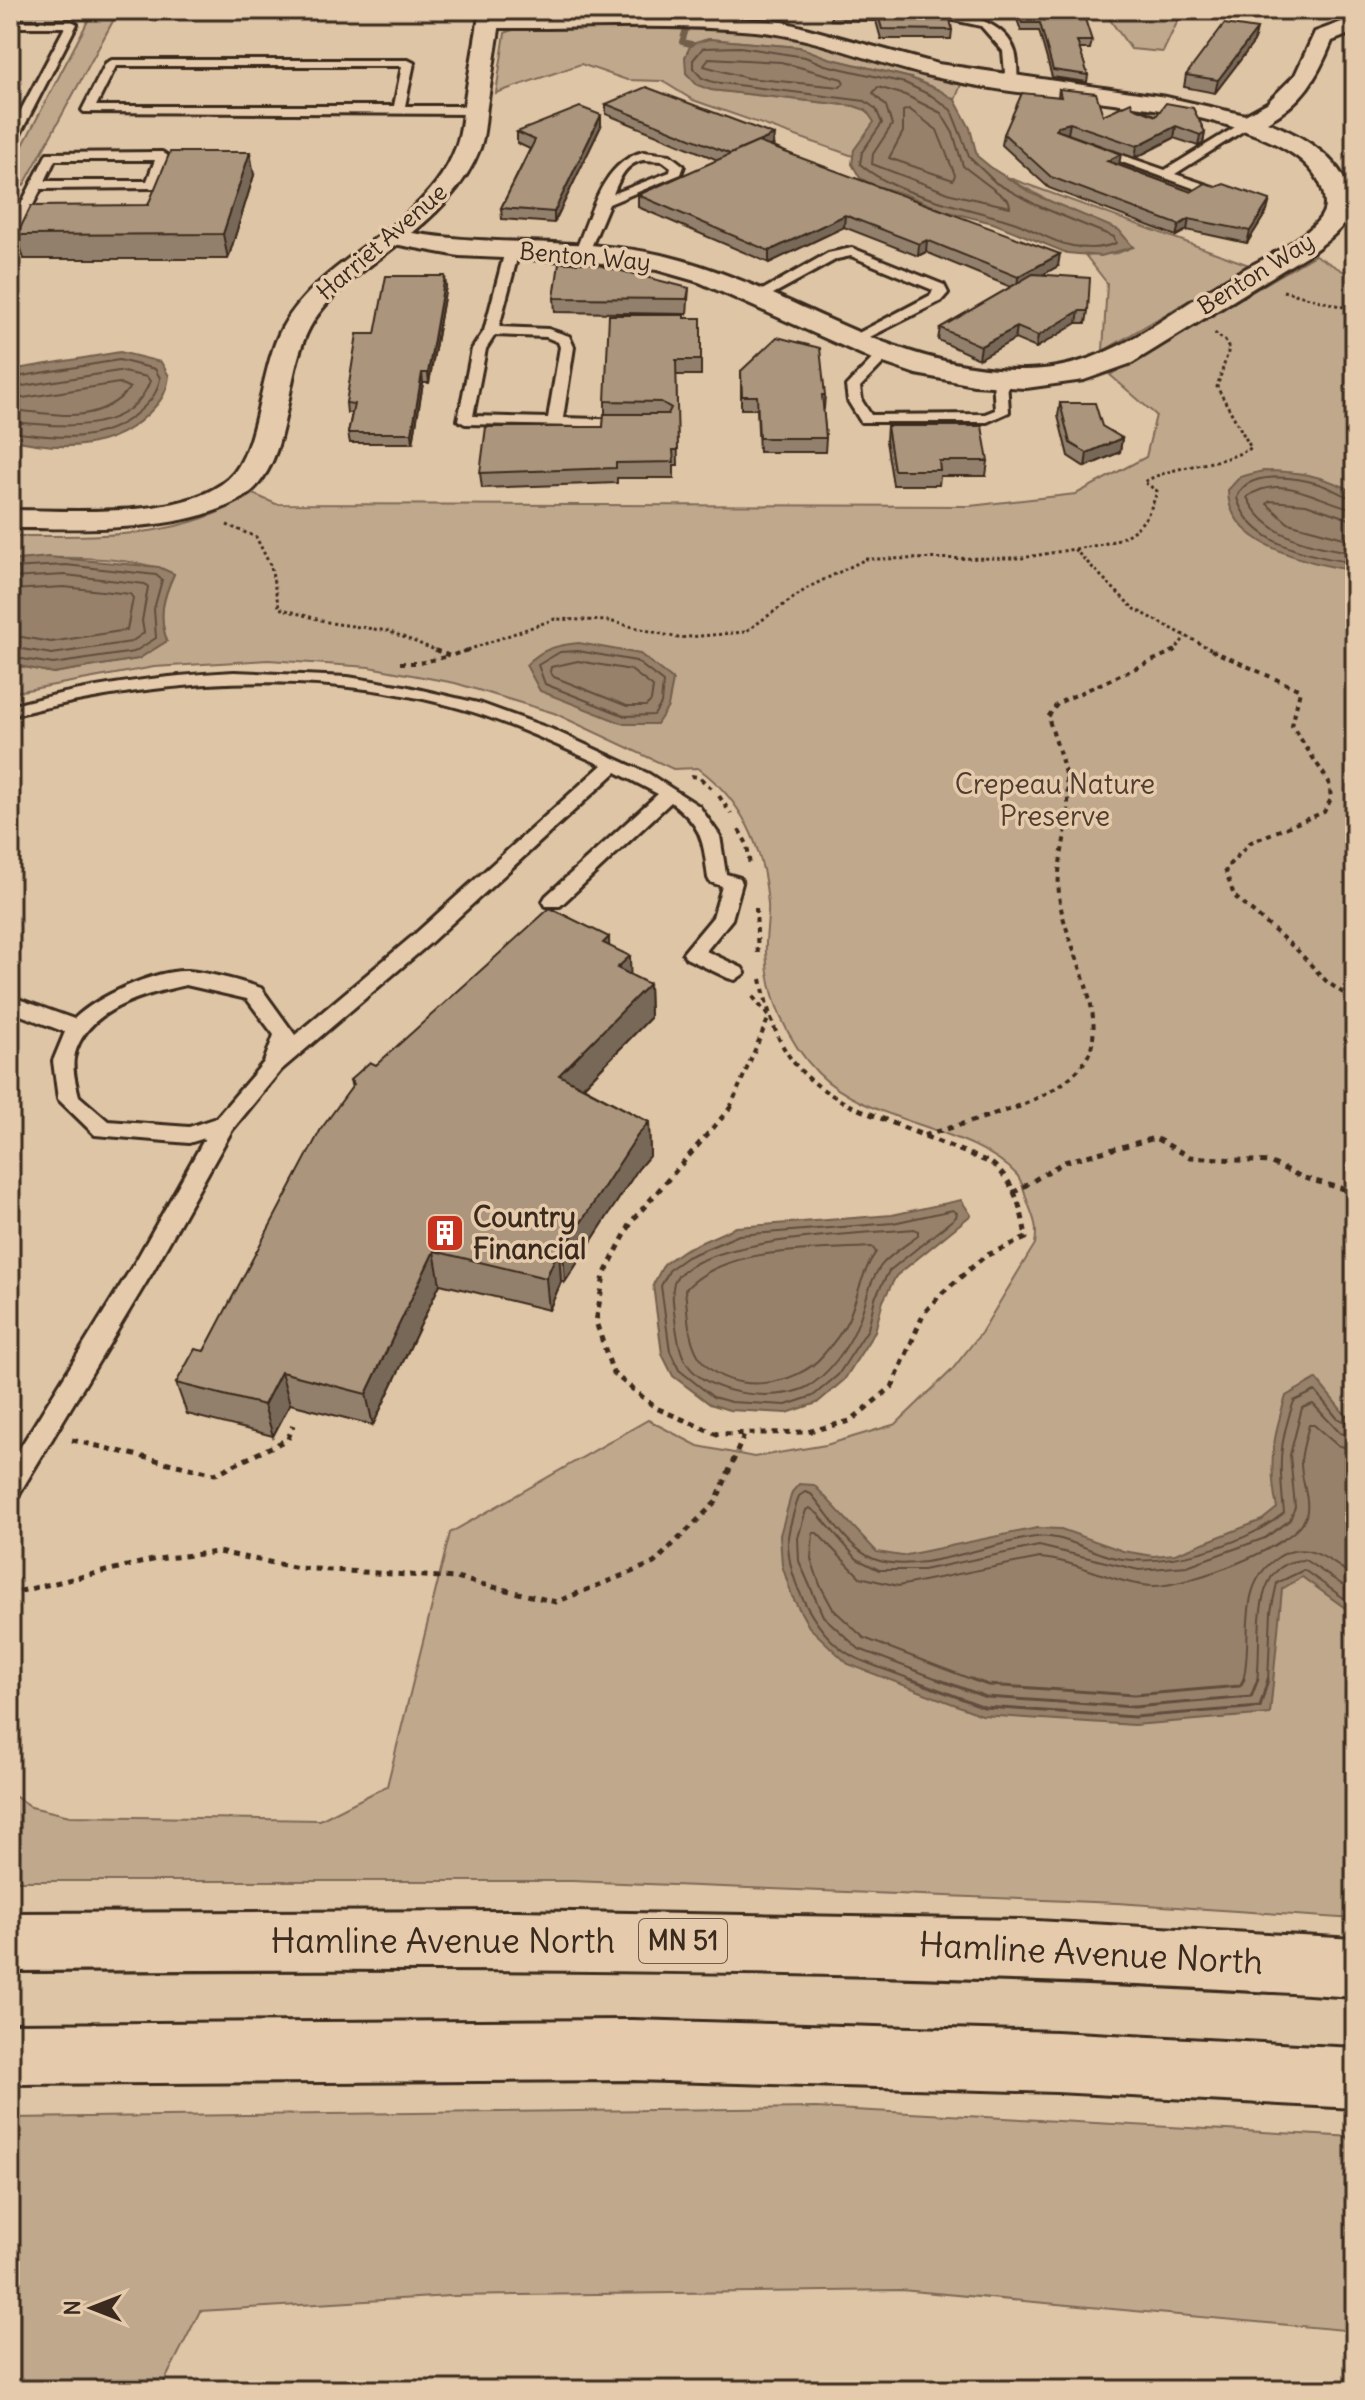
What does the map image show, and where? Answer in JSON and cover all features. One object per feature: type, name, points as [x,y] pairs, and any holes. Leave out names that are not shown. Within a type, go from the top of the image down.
[{"type":"main road","name":"Benton Way","points":[[392,237],[464,250],[582,252],[647,261],[689,271],[757,297],[884,355],[951,375],[1000,379],[1044,378],[1099,367],[1189,315],[1346,214],[1338,201],[1330,175],[1302,150],[1274,132],[1250,122],[1172,104],[1012,84],[930,70],[787,28],[726,23],[490,16]]},
{"type":"main road","name":"Harriet Avenue","points":[[10,519],[176,513],[218,498],[239,486],[257,467],[282,358],[294,330],[311,305],[449,186],[469,146],[490,16]]},
{"type":"main road","points":[[1250,122],[1275,108],[1305,78],[1323,37],[1355,24]]},
{"type":"main road","name":"Hamline Avenue North","points":[[10,1942],[424,1939],[857,1943],[1097,1951],[1355,1968]]},
{"type":"main road","points":[[10,2054],[632,2050],[1102,2064],[1355,2078]]},
{"type":"lane","points":[[913,10],[985,16],[1009,50],[1012,84]]},
{"type":"lane","points":[[10,24],[72,24],[10,142]]},
{"type":"lane","points":[[399,110],[408,63],[112,63],[88,110],[399,110],[475,110]]},
{"type":"lane","points":[[1167,174],[1250,122]]},
{"type":"lane","points":[[1077,144],[1215,192]]},
{"type":"lane","points":[[10,239],[51,156],[169,156],[149,191],[37,185]]},
{"type":"lane","points":[[582,252],[617,171],[631,159],[654,156],[678,166],[675,174],[606,201]]},
{"type":"lane","points":[[24,210],[39,210]]},
{"type":"lane","points":[[512,251],[491,331],[479,349],[465,420],[646,424]]},
{"type":"lane","points":[[757,297],[842,253],[852,252],[939,288],[941,293],[936,298],[852,342]]},
{"type":"lane","points":[[491,331],[548,333],[564,339],[567,347],[555,422]]},
{"type":"lane","points":[[884,355],[853,386],[855,401],[866,419],[987,418],[1002,412],[1000,379]]},
{"type":"lane","points":[[10,711],[46,700],[149,683],[273,678],[381,686],[462,703],[567,742],[681,799],[710,833],[717,878],[733,883],[722,919],[693,953],[735,973]]},
{"type":"lane","points":[[10,1486],[145,1265],[224,1124],[273,1065],[414,947],[614,764]]},
{"type":"lane","points":[[553,901],[664,790]]},
{"type":"lane","points":[[224,1124],[189,1135],[103,1129],[69,1099],[63,1058],[79,1029],[101,1007],[133,989],[186,978],[254,993],[285,1034],[273,1065]]},
{"type":"lane","points":[[10,1003],[79,1029]]},
{"type":"path","points":[[1242,281],[1355,310]]},
{"type":"path","points":[[176,513],[206,517],[256,537],[271,567],[279,608],[331,623],[388,631],[450,656],[555,619],[609,621],[678,638],[745,632],[809,587],[866,559],[1022,558],[1119,542],[1152,515],[1157,491],[1144,482],[1161,470],[1235,459],[1251,448],[1217,387],[1229,349],[1225,341],[1189,315]]},
{"type":"path","points":[[1074,549],[1133,608],[1185,637],[1300,690],[1292,726],[1329,782],[1331,799],[1324,812],[1251,842],[1225,869],[1234,896],[1297,950],[1327,982],[1355,1001]]},
{"type":"path","points":[[923,1136],[1008,1111],[1061,1087],[1090,1054],[1094,1022],[1062,924],[1056,876],[1068,807],[1064,775],[1048,717],[1058,703],[1174,652],[1185,637]]},
{"type":"path","points":[[664,790],[682,774],[699,777],[725,803],[747,844],[751,873]]},
{"type":"path","points":[[735,973],[769,1017],[793,1066],[833,1096],[879,1119],[985,1159],[1003,1174],[1023,1211],[1026,1238],[985,1256],[941,1294],[924,1313],[892,1387],[850,1421],[807,1432],[717,1434],[656,1408],[613,1373],[596,1322],[604,1275],[632,1221],[735,1102],[769,1017],[758,970],[756,902]]},
{"type":"path","points":[[1013,1193],[1064,1162],[1155,1138],[1190,1157],[1269,1162],[1304,1178],[1355,1192]]},
{"type":"path","points":[[44,1433],[215,1474],[288,1439],[293,1425]]},
{"type":"path","points":[[10,1599],[21,1591],[157,1559],[218,1552],[299,1568],[456,1578],[556,1602],[654,1563],[716,1502],[744,1435]]},
{"type":"green space","points":[[10,10],[119,10],[24,185],[10,185],[10,170],[89,19],[10,19]]},
{"type":"green space","points":[[509,10],[733,10],[758,12],[760,18],[511,16]]},
{"type":"green space","points":[[1103,10],[1183,10],[1163,52],[1131,49]]},
{"type":"green space","points":[[518,28],[756,29],[807,39],[873,61],[962,82],[955,100],[911,78],[828,58],[799,47],[709,39],[694,47],[686,73],[698,85],[711,90],[854,106],[866,110],[875,122],[853,156],[693,100],[662,81],[627,80],[581,64],[496,93],[505,33]]},
{"type":"green space","points":[[1004,176],[1249,265],[1103,351],[1107,283],[1086,256],[1118,253],[1133,247]]},
{"type":"green space","name":"Crepeau Nature Preserve","points":[[1315,255],[1355,278],[1355,1919],[1117,1903],[572,1881],[10,1881],[10,1793],[31,1807],[70,1816],[320,1820],[387,1786],[450,1533],[648,1420],[698,1446],[754,1457],[826,1445],[896,1424],[951,1371],[981,1333],[1035,1244],[1036,1233],[1021,1181],[998,1159],[948,1135],[864,1104],[839,1090],[807,1061],[788,1033],[771,986],[766,953],[766,884],[756,846],[739,811],[714,781],[698,768],[673,769],[554,713],[455,683],[369,667],[268,660],[154,667],[10,693],[10,664],[53,673],[138,659],[167,641],[163,607],[174,574],[117,560],[49,558],[10,561],[10,536],[105,535],[166,528],[225,510],[253,494],[276,504],[970,506],[1076,494],[1146,457],[1156,415],[1110,375]]},
{"type":"green space","points":[[816,2108],[1355,2137],[1355,2331],[901,2290],[450,2296],[200,2311],[160,2390],[10,2390],[10,2118]]},
{"type":"water","points":[[709,39],[799,47],[828,58],[911,78],[939,90],[955,100],[970,128],[977,156],[993,169],[1033,194],[1119,230],[1133,247],[1101,256],[1067,253],[993,223],[945,211],[873,185],[860,178],[852,164],[854,150],[874,122],[866,110],[854,106],[711,90],[697,85],[686,73],[685,57],[691,44]]},
{"type":"water","points":[[120,352],[161,362],[169,376],[160,401],[134,426],[119,435],[84,445],[47,445],[10,439],[10,370]]},
{"type":"water","points":[[1263,471],[1310,476],[1355,492],[1355,571],[1275,549],[1241,525],[1231,509],[1228,490],[1240,477]]},
{"type":"water","points":[[48,557],[159,567],[174,574],[163,607],[167,641],[138,659],[53,673],[10,664],[10,561]]},
{"type":"water","points":[[579,643],[640,654],[673,680],[668,707],[657,724],[624,724],[540,691],[526,665],[550,649]]},
{"type":"water","points":[[961,1200],[971,1215],[896,1276],[883,1301],[875,1331],[844,1380],[817,1403],[787,1413],[729,1410],[710,1404],[673,1376],[662,1354],[653,1285],[664,1264],[684,1250],[736,1227],[892,1215]]},
{"type":"water","points":[[1316,1379],[1355,1422],[1355,1615],[1302,1577],[1282,1589],[1270,1714],[1134,1725],[982,1715],[848,1664],[809,1627],[792,1596],[782,1565],[780,1535],[792,1492],[799,1484],[814,1485],[877,1552],[902,1556],[1037,1528],[1061,1529],[1123,1551],[1153,1556],[1175,1554],[1262,1520],[1277,1508],[1273,1451],[1286,1396]]},
{"type":"building","points":[[831,10],[940,10],[949,12],[952,30],[882,29],[877,11]]},
{"type":"building","points":[[1018,10],[1073,10],[1074,13],[1083,13],[1092,41],[1077,41],[1088,75],[1053,70],[1040,23],[1022,23]]},
{"type":"building","points":[[1224,24],[1257,29],[1218,80],[1186,75]]},
{"type":"building","points":[[646,87],[774,135],[730,154],[606,104]]},
{"type":"building","points":[[1059,89],[1096,93],[1103,115],[1131,102],[1133,107],[1156,116],[1166,103],[1193,108],[1205,132],[1200,135],[1176,126],[1137,146],[1070,123],[1058,126],[1056,130],[1121,154],[1107,161],[1191,192],[1206,183],[1216,187],[1224,184],[1270,200],[1250,231],[1189,219],[1179,225],[1051,177],[1004,134],[1022,93],[1061,97]]},
{"type":"building","points":[[580,107],[601,115],[554,212],[501,208],[535,140],[517,132]]},
{"type":"building","points":[[758,142],[1060,254],[1018,277],[927,240],[919,244],[845,215],[769,251],[638,195]]},
{"type":"building","points":[[170,152],[250,152],[223,234],[17,235],[31,206],[148,205]]},
{"type":"building","points":[[559,263],[590,263],[689,288],[687,299],[554,298]]},
{"type":"building","points":[[1033,274],[1090,278],[1088,311],[1079,311],[1038,336],[1017,327],[981,346],[940,328]]},
{"type":"building","points":[[386,276],[445,276],[428,373],[422,373],[412,433],[348,433],[354,404],[346,403],[357,334],[375,334]]},
{"type":"building","points":[[609,315],[684,315],[684,318],[701,318],[701,360],[676,360],[678,450],[673,450],[674,462],[616,463],[616,468],[480,473],[486,427],[603,427],[604,414],[668,414],[671,408],[661,402],[605,401]]},
{"type":"building","points":[[777,337],[820,348],[826,438],[759,438],[757,396],[742,396],[741,371]]},
{"type":"building","points":[[1060,403],[1095,403],[1102,426],[1122,438],[1087,453],[1070,443]]},
{"type":"building","points":[[887,426],[982,426],[988,461],[939,461],[940,470],[894,470]]},
{"type":"building","name":"Country Financial","points":[[550,908],[609,937],[603,943],[630,956],[617,968],[649,984],[559,1075],[649,1122],[563,1250],[559,1249],[546,1278],[434,1251],[366,1394],[281,1372],[264,1405],[176,1383],[195,1349],[204,1351],[321,1129],[354,1084],[350,1080],[370,1062],[376,1065]]},
{"type":"waterway","points":[[687,10],[688,23],[682,42],[691,44]]},
{"type":"place","name":"Country Financial","points":[[445,1233]]}]
